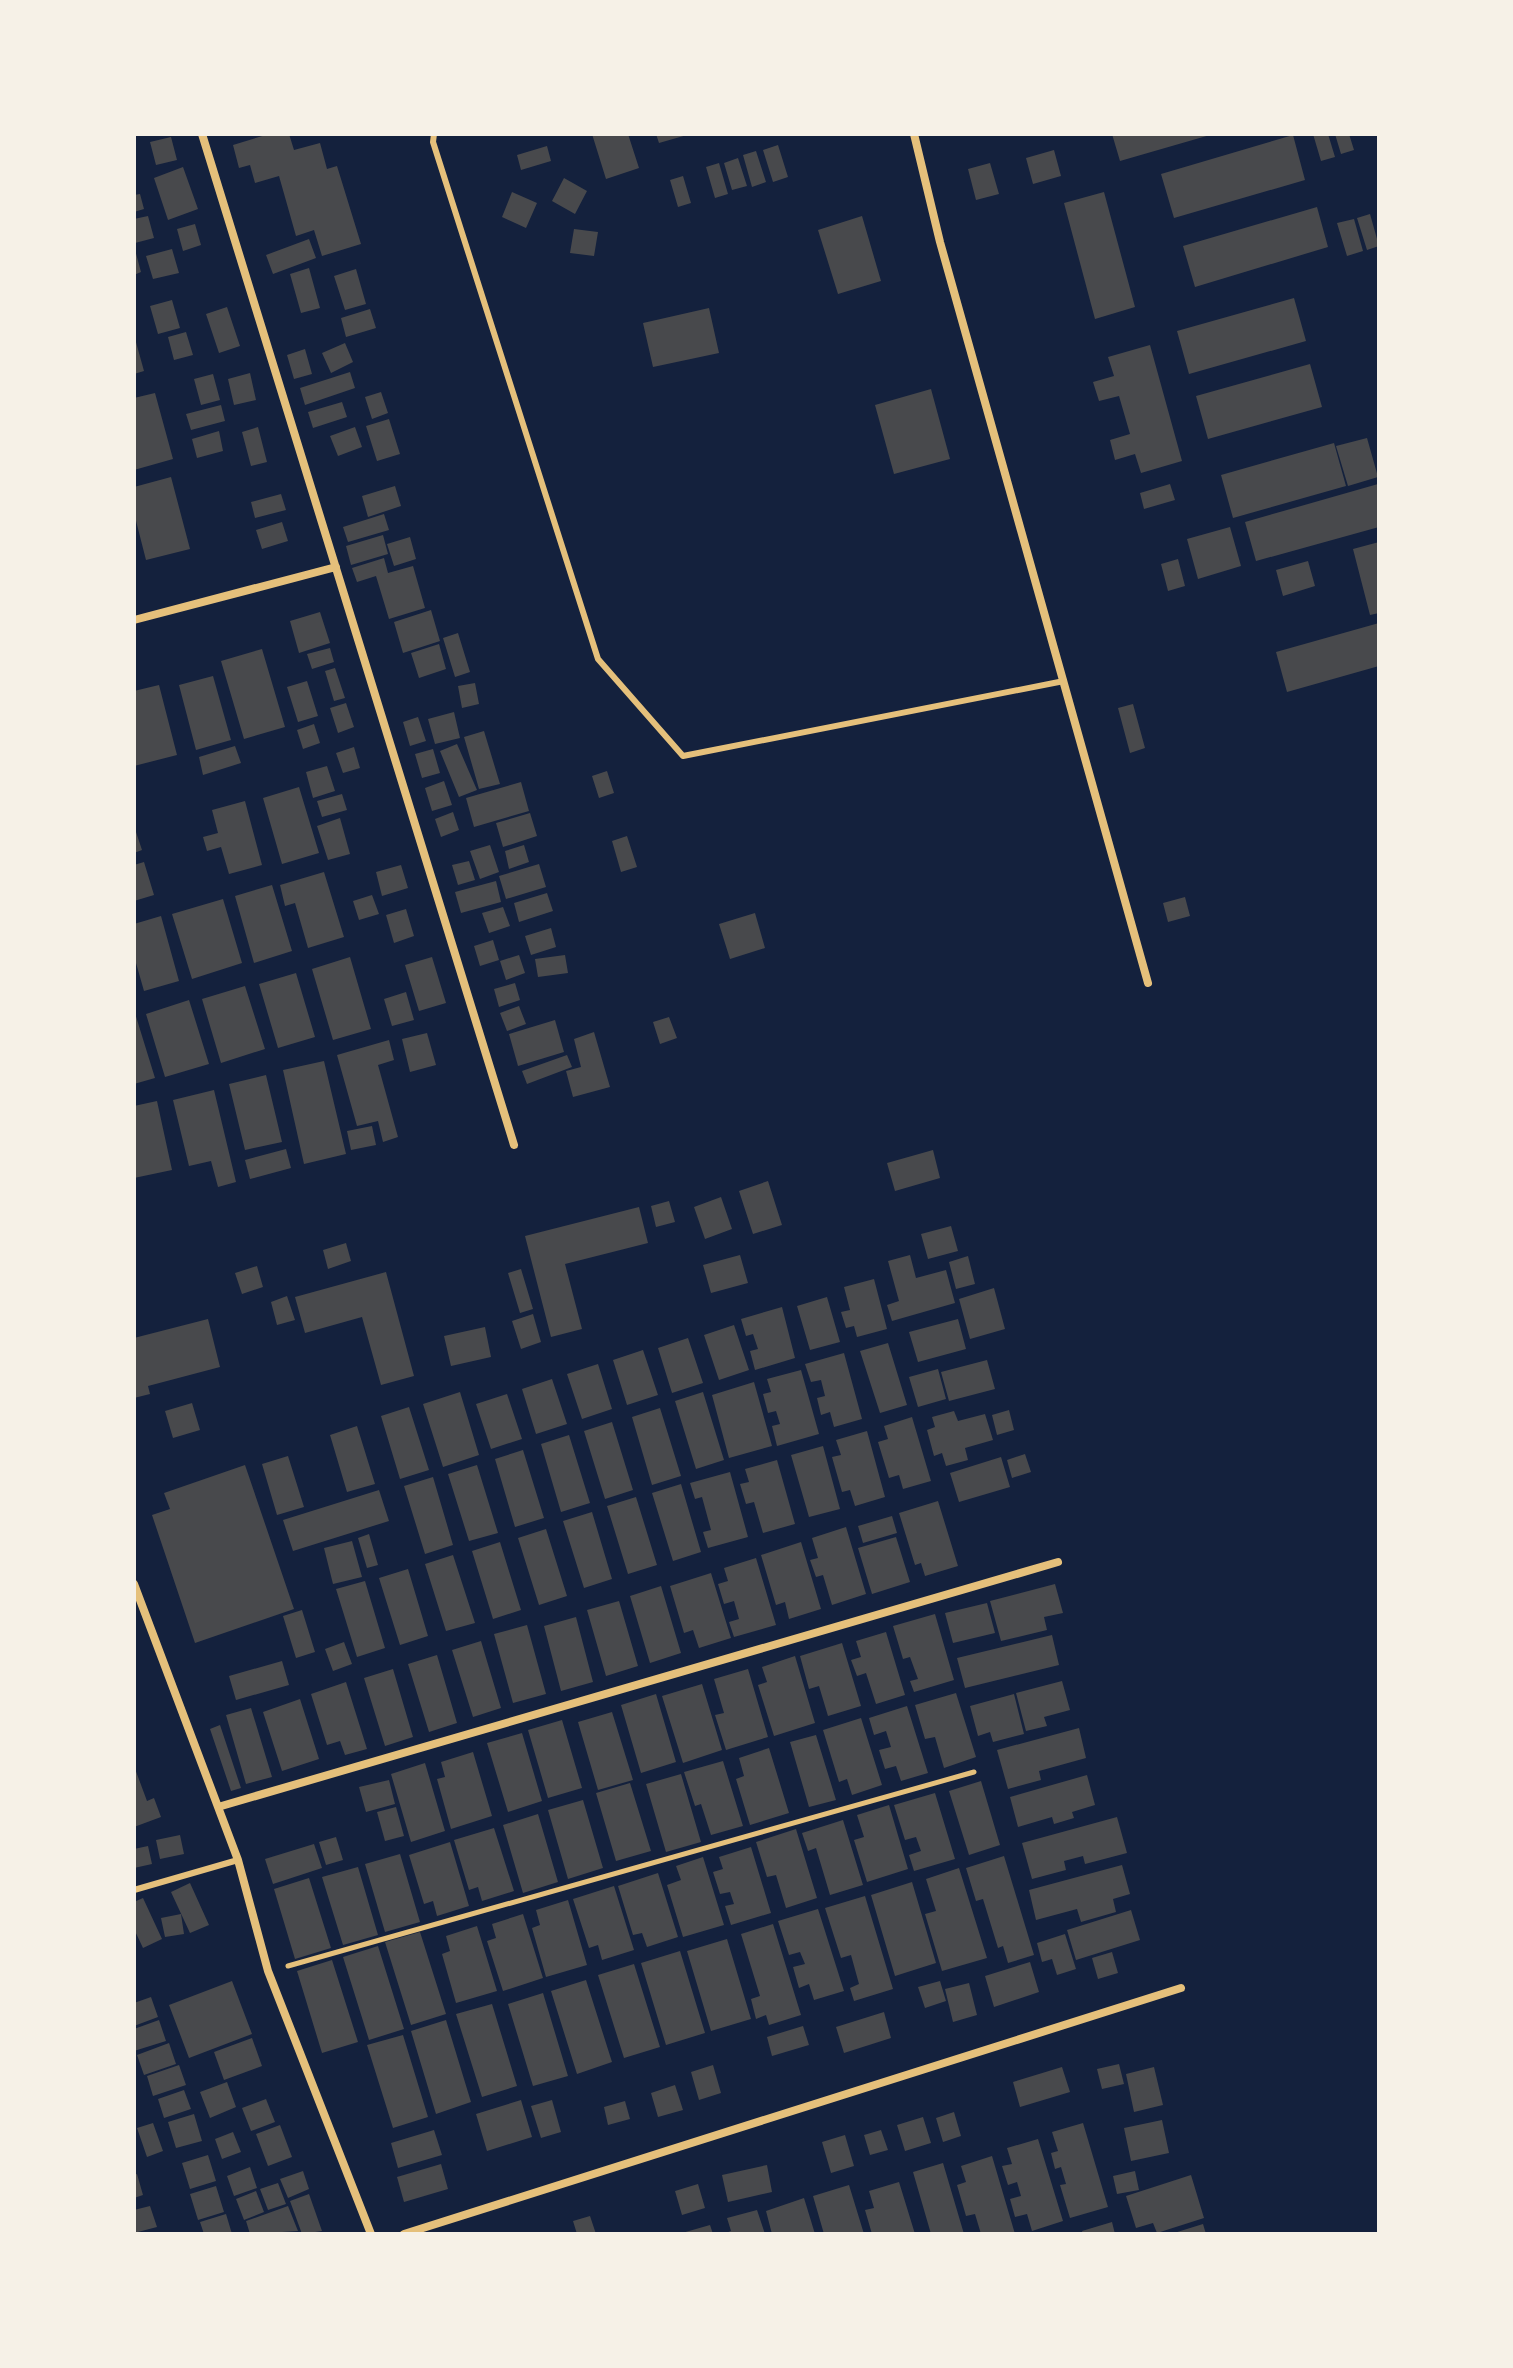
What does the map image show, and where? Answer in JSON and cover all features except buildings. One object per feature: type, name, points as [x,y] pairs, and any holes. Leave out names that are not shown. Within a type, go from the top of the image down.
[{"type":"street","points":[[202,134],[514,1145]]},
{"type":"street","points":[[914,134],[1148,983]]},
{"type":"street","points":[[134,620],[336,567]]},
{"type":"street","points":[[218,1807],[1058,1562]]},
{"type":"street","points":[[134,1584],[238,1860],[268,1971],[371,2234]]},
{"type":"street","points":[[404,2234],[1181,1988]]},
{"type":"lane","points":[[434,134],[433,142],[598,659],[683,756],[1064,681]]},
{"type":"lane","points":[[134,1890],[238,1860]]},
{"type":"path","points":[[268,1971],[974,1772]]}]
